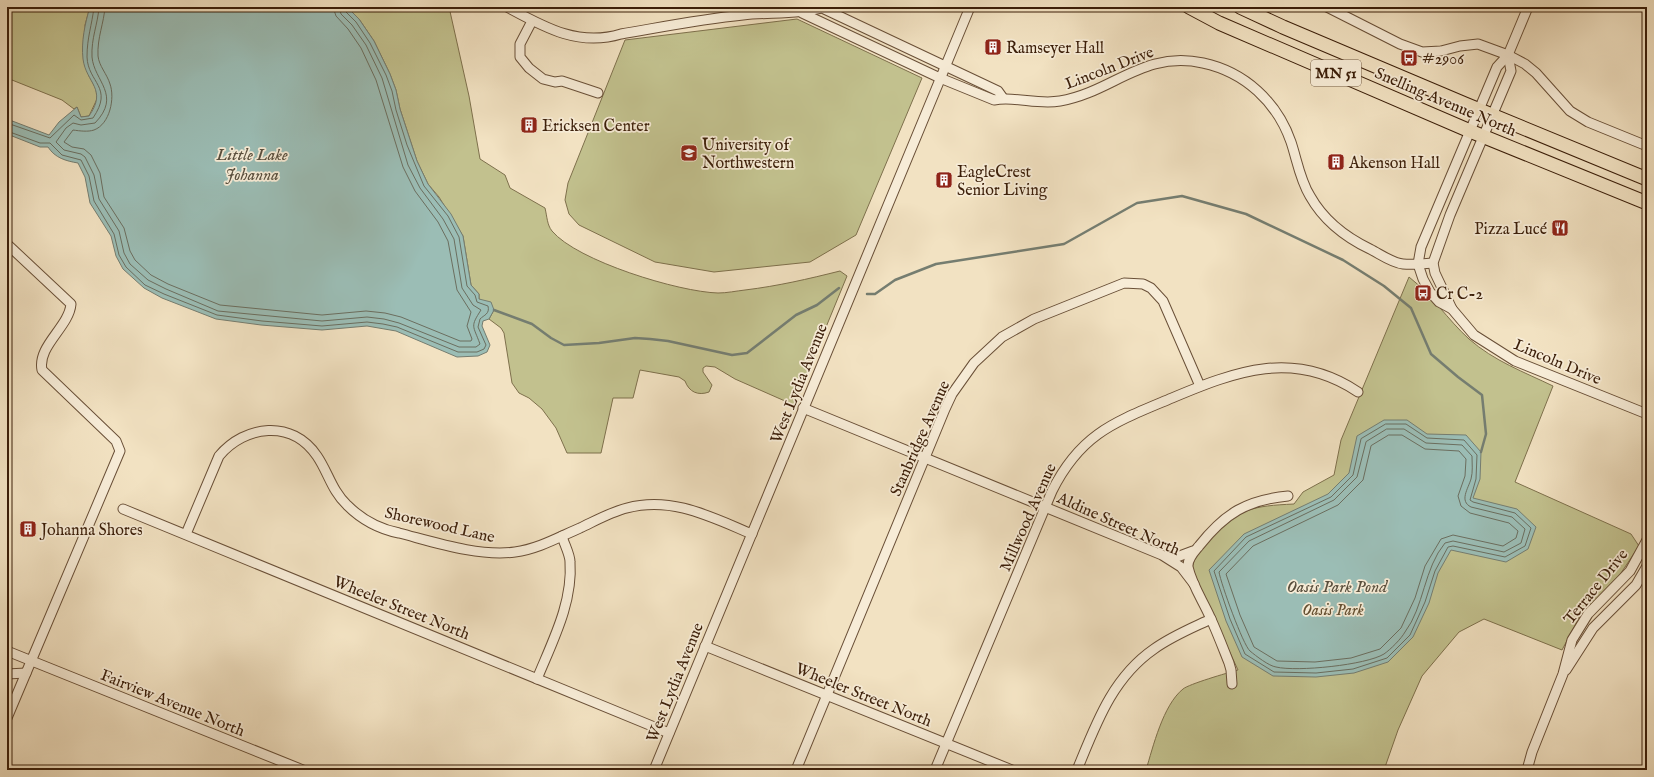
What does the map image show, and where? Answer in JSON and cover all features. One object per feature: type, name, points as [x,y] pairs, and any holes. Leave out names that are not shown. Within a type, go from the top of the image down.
[{"type":"highway","name":"Snelling Avenue North","points":[[1189,7],[1219,23],[1470,131],[1647,203]]},
{"type":"highway","name":"Snelling Avenue North","points":[[1240,7],[1283,27],[1492,116],[1647,179]]},
{"type":"street","points":[[507,7],[532,21],[573,37],[591,39],[608,38],[621,34],[714,18],[786,12],[802,13],[822,8],[998,91],[1003,98]]},
{"type":"street","name":"West Lydia Avenue","points":[[654,770],[970,7]]},
{"type":"street","points":[[1327,7],[1400,44],[1422,52],[1441,51],[1460,46],[1478,44],[1508,55],[1525,64],[1536,73],[1570,111],[1588,122],[1647,146]]},
{"type":"street","points":[[1433,263],[1418,264],[1420,247],[1497,67],[1508,55],[1528,7]]},
{"type":"street","name":"Lincoln Drive","points":[[802,13],[940,78],[994,100],[1003,98],[1040,102],[1060,101],[1090,92],[1140,67],[1171,61],[1187,61],[1218,67],[1232,73],[1258,91],[1278,115],[1288,136],[1303,182],[1310,196],[1328,222],[1353,241],[1402,264],[1418,264],[1423,279],[1430,292],[1439,302],[1452,309],[1474,334],[1515,361],[1647,414]]},
{"type":"street","points":[[532,21],[520,44],[520,57],[529,68],[543,79],[555,82],[562,81],[598,93]]},
{"type":"street","points":[[1452,309],[1434,273],[1433,263],[1450,215],[1511,71],[1508,55]]},
{"type":"street","points":[[7,244],[71,304],[69,313],[42,357],[42,370],[116,441],[120,451],[7,718]]},
{"type":"street","name":"Stanbridge Avenue","points":[[796,770],[952,394],[971,367],[987,350],[1017,328],[1124,283],[1143,284],[1151,288],[1163,301],[1200,386]]},
{"type":"street","name":"Millwood Avenue","points":[[935,770],[1045,507],[1063,470],[1080,448],[1093,437],[1125,418],[1228,375],[1248,370],[1289,368],[1330,376],[1342,381],[1358,392]]},
{"type":"street","name":"Aldine Street North","points":[[803,408],[1162,555],[1181,567],[1194,584]]},
{"type":"street","name":"Shorewood Lane","points":[[186,534],[219,456],[230,444],[244,435],[266,430],[290,434],[309,446],[317,455],[336,492],[346,504],[368,522],[383,529],[473,550],[500,553],[531,548],[626,508],[657,504],[689,508],[752,534]]},
{"type":"street","points":[[1232,684],[1232,670],[1211,619],[1194,584],[1188,566],[1189,558],[1220,522],[1242,506],[1263,499],[1288,496]]},
{"type":"street","name":"Wheeler Street North","points":[[124,509],[669,733]]},
{"type":"street","points":[[537,679],[563,614],[568,596],[570,561],[562,536]]},
{"type":"street","name":"Terrace Drive","points":[[1527,770],[1532,752],[1563,674],[1568,650],[1577,630],[1595,606],[1630,571],[1647,540]]},
{"type":"street","points":[[1162,555],[1172,557],[1185,555],[1199,546]]},
{"type":"street","name":"Terrace Drive","points":[[1563,674],[1587,635],[1604,614],[1636,585],[1647,566]]},
{"type":"street","points":[[1077,770],[1108,700],[1126,673],[1155,648],[1211,619]]},
{"type":"street","name":"Wheeler Street North","points":[[705,646],[1012,770]]},
{"type":"street","name":"Fairview Avenue North","points":[[7,651],[303,770]]},
{"type":"street","points":[[7,674],[26,674]]},
{"type":"green space","points":[[7,7],[90,7],[85,25],[89,76],[96,89],[97,99],[89,116],[81,117],[77,107],[74,109],[62,100],[7,78]]},
{"type":"green space","points":[[347,7],[449,7],[469,96],[480,159],[505,175],[510,188],[545,208],[550,229],[565,242],[583,253],[605,264],[655,281],[679,287],[718,293],[781,284],[840,271],[847,276],[794,405],[735,379],[715,367],[706,366],[703,368],[703,372],[712,385],[709,392],[701,394],[691,390],[685,381],[679,377],[640,370],[633,398],[613,398],[601,453],[567,453],[556,428],[542,409],[529,398],[519,393],[512,383],[504,333],[501,328],[489,319],[494,310],[479,299],[479,294],[471,285],[463,236],[439,197],[428,184],[417,161],[400,109],[396,90],[374,41],[359,19]]},
{"type":"green space","points":[[797,19],[922,78],[856,235],[810,262],[714,272],[655,262],[579,225],[569,214],[565,200],[568,183],[625,40]]},
{"type":"green space","name":"Oasis Park","points":[[1409,277],[1425,292],[1461,332],[1479,347],[1510,366],[1553,386],[1515,482],[1631,534],[1639,546],[1619,576],[1580,616],[1562,650],[1484,619],[1459,632],[1422,676],[1398,730],[1384,770],[1146,770],[1164,716],[1176,696],[1183,689],[1193,684],[1238,670],[1192,571],[1196,557],[1220,529],[1238,515],[1257,508],[1294,504],[1303,492],[1334,475],[1341,440]]},
{"type":"water","name":"Little Lake Johanna","points":[[90,7],[347,7],[359,19],[374,41],[396,90],[400,109],[417,161],[428,184],[451,214],[463,236],[471,285],[479,294],[479,299],[491,302],[494,310],[489,319],[483,321],[482,326],[490,345],[487,352],[478,356],[457,357],[396,331],[367,326],[322,330],[261,325],[216,319],[162,298],[144,288],[123,269],[116,256],[111,236],[90,203],[85,177],[78,163],[61,158],[54,154],[48,147],[40,147],[7,134],[7,119],[49,135],[59,122],[77,107],[81,117],[89,116],[96,99],[96,92],[83,59],[84,33]]},
{"type":"water","name":"Oasis Park Pond","points":[[1384,420],[1407,420],[1427,434],[1466,435],[1481,452],[1480,479],[1473,498],[1517,509],[1536,527],[1528,549],[1506,562],[1451,550],[1438,573],[1429,603],[1413,637],[1388,662],[1354,673],[1316,677],[1273,676],[1242,657],[1226,621],[1209,570],[1244,534],[1328,494],[1349,473],[1357,436]]},
{"type":"waterway","points":[[867,294],[875,294],[895,280],[936,264],[1064,244],[1137,203],[1182,196],[1246,214],[1343,260],[1384,286],[1411,308],[1431,354],[1482,395],[1486,434],[1481,452]]},
{"type":"waterway","points":[[494,310],[532,324],[551,338],[564,345],[599,343],[635,338],[668,341],[732,355],[747,353],[796,315],[817,305],[839,288]]},
{"type":"place","name":"Ramseyer Hall","points":[[993,47]]},
{"type":"place","name":"#2906","points":[[1409,58]]},
{"type":"place","name":"Ericksen Center","points":[[529,125]]},
{"type":"place","name":"University of Northwestern","points":[[689,153]]},
{"type":"place","name":"Akenson Hall","points":[[1336,162]]},
{"type":"place","name":"EagleCrest Senior Living","points":[[944,180]]},
{"type":"place","name":"Pizza Lucé","points":[[1560,228]]},
{"type":"place","name":"Cr C-2","points":[[1423,293]]},
{"type":"place","name":"Johanna Shores","points":[[28,529]]}]
